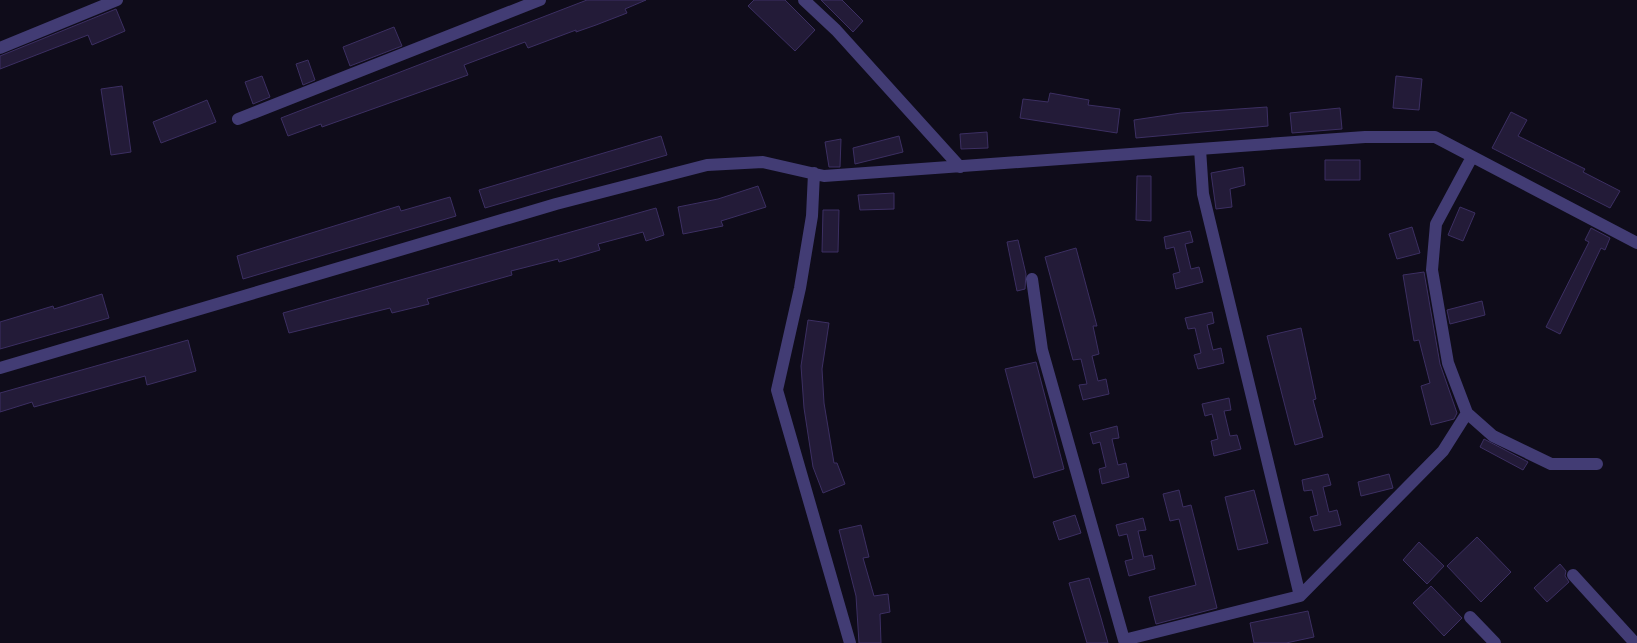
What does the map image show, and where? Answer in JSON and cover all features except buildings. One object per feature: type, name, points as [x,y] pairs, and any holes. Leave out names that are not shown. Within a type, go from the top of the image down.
[{"type":"street","points":[[0,48],[117,0]]},
{"type":"street","points":[[238,119],[540,0]]},
{"type":"street","points":[[804,0],[836,30],[960,167]]},
{"type":"street","points":[[0,368],[556,204],[706,165],[763,162],[824,176],[1365,137],[1435,137],[1637,243]]},
{"type":"street","points":[[1200,149],[1203,194],[1300,596]]},
{"type":"street","points":[[1472,157],[1436,224],[1432,270],[1448,363],[1467,413],[1493,436],[1550,464],[1597,464]]},
{"type":"street","points":[[814,174],[812,216],[800,288],[777,390],[850,643]]},
{"type":"street","points":[[1032,279],[1042,350],[1124,640],[1300,596],[1443,450],[1467,413]]},
{"type":"street","points":[[1573,575],[1635,643]]},
{"type":"street","points":[[1470,617],[1495,643]]}]
